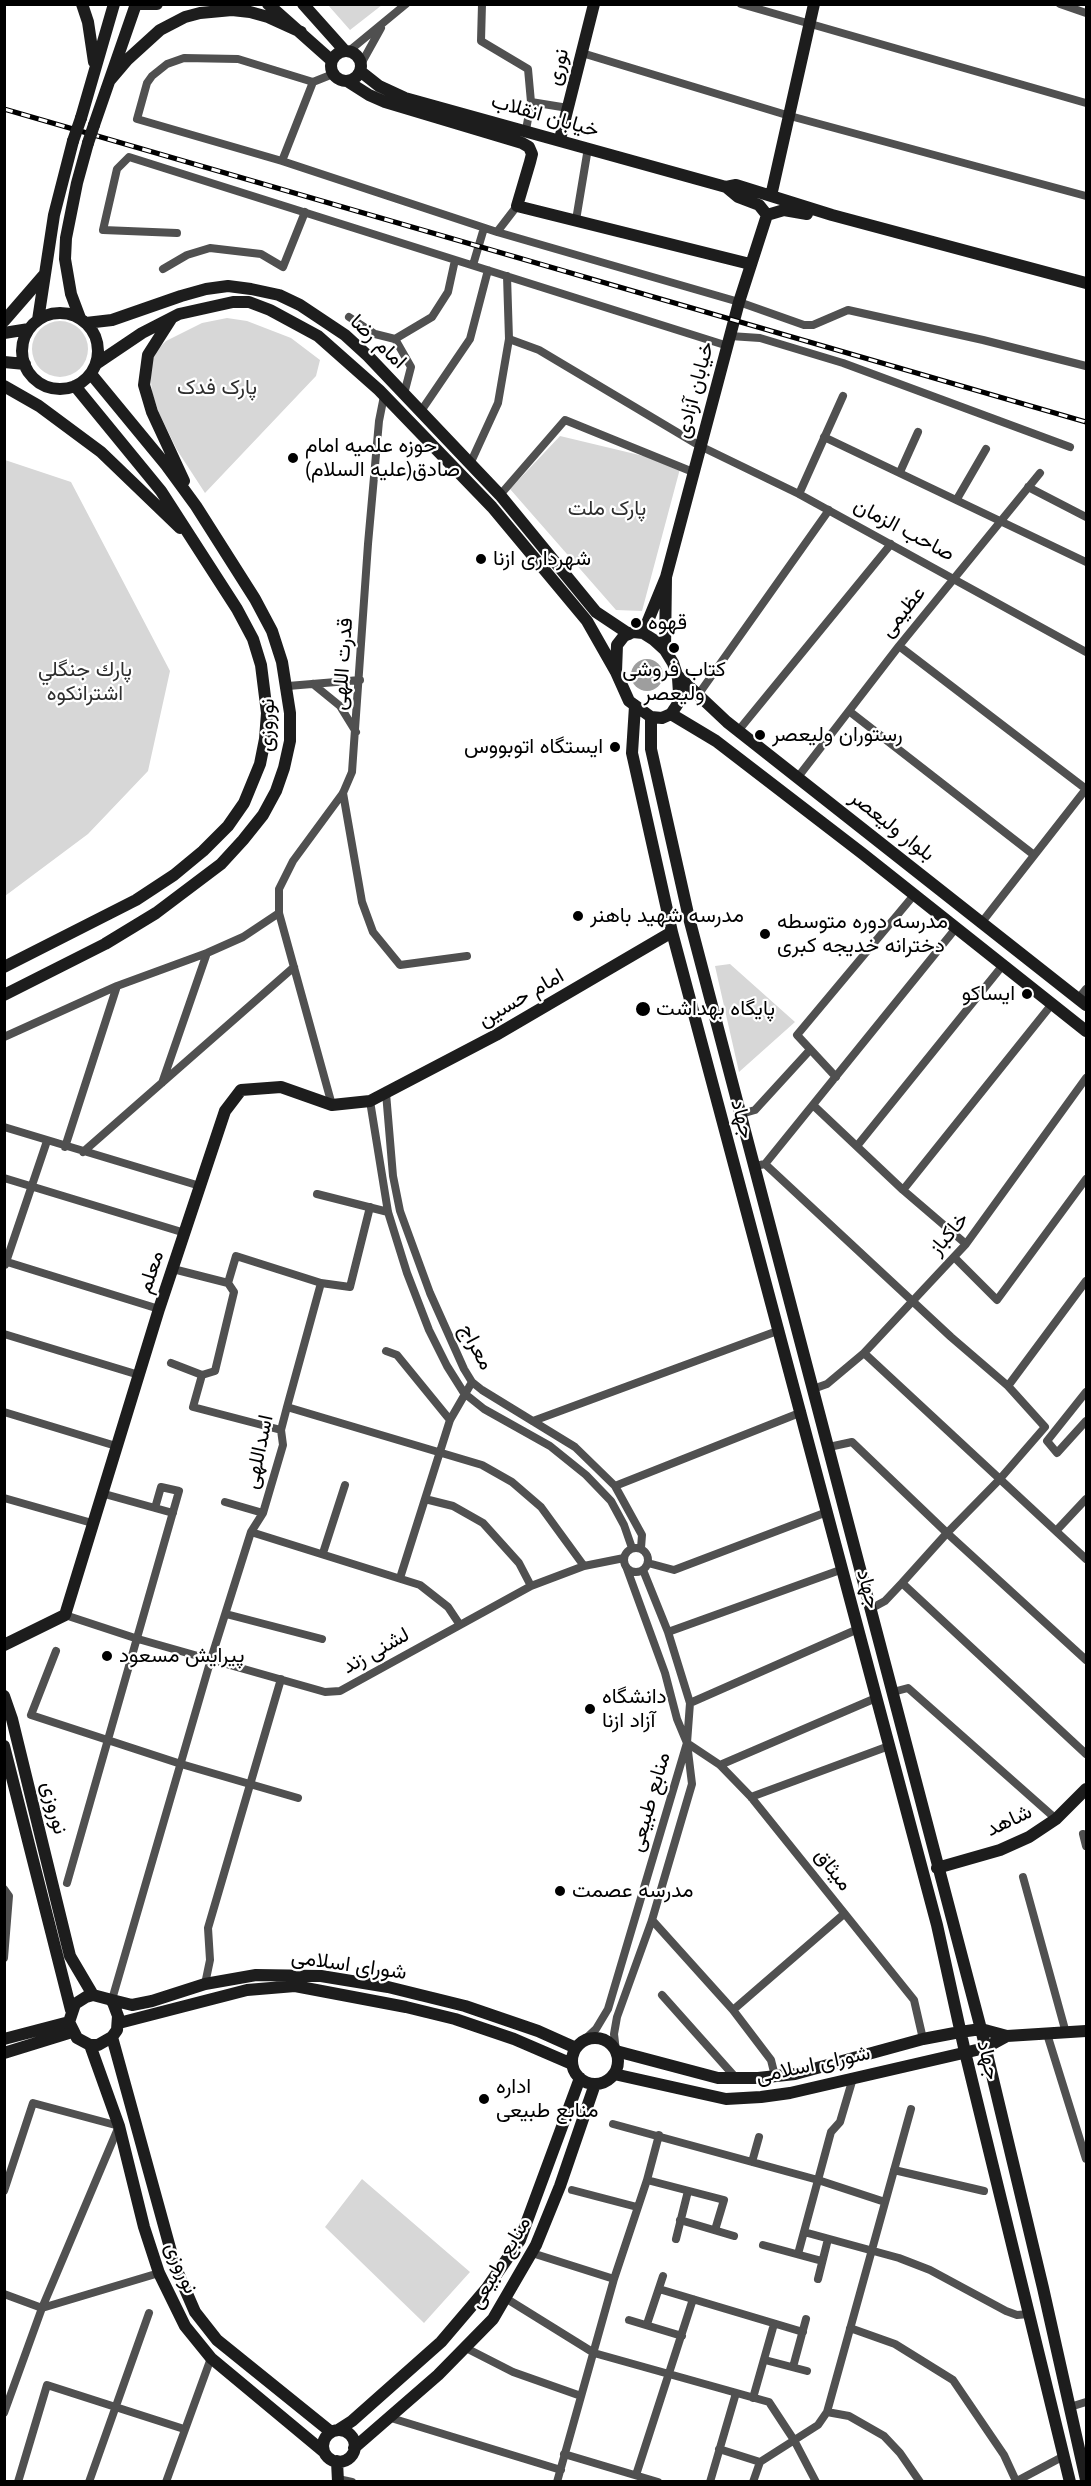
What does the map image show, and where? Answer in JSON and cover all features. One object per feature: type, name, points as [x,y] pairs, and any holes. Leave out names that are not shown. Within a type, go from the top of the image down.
[{"type":"main road","points":[[82,4],[88,22],[94,64]]},
{"type":"main road","points":[[114,4],[94,64],[54,215],[34,324],[24,340],[22,352],[29,373],[45,386],[65,389],[75,386],[94,369],[97,342],[83,321],[71,294],[65,259],[77,183],[94,125],[138,4],[157,4]]},
{"type":"main road","points":[[268,4],[332,60],[333,74],[339,80],[347,81],[358,76],[361,67],[357,56],[347,51],[303,4]]},
{"type":"main road","name":"نوری","points":[[560,140],[594,4]]},
{"type":"main road","points":[[771,196],[814,4]]},
{"type":"main road","points":[[110,80],[127,60],[160,30],[185,17],[200,13],[232,10],[250,12],[268,17],[301,32]]},
{"type":"main road","points":[[332,60],[337,54],[347,51]]},
{"type":"main road","name":"خیابان انقلاب","points":[[361,67],[379,86],[405,98],[726,187],[738,196],[759,205],[767,215],[784,210],[809,215],[832,215]]},
{"type":"main road","name":"خیابان انقلاب","points":[[347,81],[385,102],[529,147],[532,154],[517,206]]},
{"type":"main road","name":"خیابان انقلاب","points":[[726,187],[736,185],[832,215],[1086,283]]},
{"type":"main road","points":[[517,206],[750,264]]},
{"type":"main road","name":"خیابان آزادی","points":[[666,577],[739,302],[767,215]]},
{"type":"main road","points":[[4,321],[45,274]]},
{"type":"main road","name":"امام رضا","points":[[83,321],[112,320],[206,289],[228,286],[279,295],[322,318],[345,335],[500,495],[566,584]]},
{"type":"main road","name":"امام رضا","points":[[94,369],[142,333],[173,317],[205,306],[249,302],[270,310],[318,336],[384,396],[566,584]]},
{"type":"main road","points":[[4,333],[59,313],[83,321]]},
{"type":"main road","points":[[173,317],[148,354],[144,385],[152,412],[196,506]]},
{"type":"main road","points":[[4,362],[25,364]]},
{"type":"main road","name":"نوروزی","points":[[4,995],[105,944],[156,913],[220,864],[263,815],[276,791],[290,741],[288,686],[272,631],[255,599],[196,506],[94,369]]},
{"type":"main road","name":"نوروزی","points":[[4,967],[118,910],[174,875],[203,851],[228,826],[253,784],[266,739],[267,701],[261,665],[253,639],[237,609],[161,491],[75,386]]},
{"type":"main road","points":[[4,387],[39,406],[101,452],[197,544]]},
{"type":"main road","points":[[566,584],[616,672],[621,687],[635,706],[651,717],[662,718],[671,714],[679,693],[676,674],[665,650],[666,577]]},
{"type":"main road","points":[[643,633],[666,577]]},
{"type":"main road","points":[[566,584],[596,612],[629,634]]},
{"type":"main road","points":[[616,672],[617,645],[624,636],[643,633],[665,650]]},
{"type":"main road","name":"بلوار ولیعصر","points":[[676,674],[738,731],[982,922],[1084,998]]},
{"type":"main road","name":"جهاد","points":[[635,706],[632,753],[672,933],[802,1412],[937,1925],[960,2032],[1070,2481]]},
{"type":"main road","name":"بلوار ولیعصر","points":[[671,714],[716,741],[1086,1031]]},
{"type":"main road","name":"جهاد","points":[[651,717],[651,749],[689,918],[741,1114],[760,1165],[771,1230],[872,1608],[936,1868],[981,2029],[1086,2480]]},
{"type":"main road","points":[[716,741],[728,723]]},
{"type":"main road","points":[[632,753],[651,749]]},
{"type":"main road","name":"امام حسین","points":[[386,1094],[496,1035],[672,933]]},
{"type":"main road","points":[[1066,1015],[1084,998]]},
{"type":"main road","points":[[707,1060],[726,1057]]},
{"type":"main road","name":"معلم","points":[[65,1615],[159,1309],[225,1111],[241,1090],[280,1087],[332,1105],[370,1101],[386,1094]]},
{"type":"main road","points":[[753,1234],[771,1230]]},
{"type":"main road","points":[[4,1645],[65,1615]]},
{"type":"main road","name":"نوروزی","points":[[4,1696],[12,1719],[70,1956],[93,1995]]},
{"type":"main road","name":"نوروزی","points":[[4,1746],[71,2021]]},
{"type":"main road","name":"شاهد","points":[[936,1868],[1000,1850],[1029,1837],[1056,1820],[1086,1789]]},
{"type":"main road","name":"شورای اسلامی","points":[[111,2003],[132,2005],[205,1984],[256,1975],[287,1974],[388,1987],[465,2006],[579,2045]]},
{"type":"main road","name":"شورای اسلامی","points":[[118,2023],[248,1990],[295,1986],[384,2002],[455,2019],[514,2039],[572,2064]]},
{"type":"main road","points":[[4,2054],[71,2021],[80,2000],[93,1995],[111,2003],[118,2023],[112,2037],[98,2045],[90,2045],[83,2042],[71,2021]]},
{"type":"main road","points":[[4,2039],[71,2021]]},
{"type":"main road","points":[[981,2029],[1007,2036],[1086,2031]]},
{"type":"main road","name":"شورای اسلامی","points":[[615,2052],[701,2075],[736,2078],[775,2076],[795,2074],[923,2039],[981,2029]]},
{"type":"main road","name":"شورای اسلامی","points":[[614,2073],[726,2099],[790,2093],[985,2048],[1007,2036]]},
{"type":"main road","name":"نوروزی","points":[[112,2037],[175,2266],[195,2312],[216,2340],[335,2431]]},
{"type":"main road","points":[[589,2039],[605,2040],[615,2052],[618,2059],[614,2073],[595,2084],[580,2078],[572,2064],[579,2045],[589,2039]]},
{"type":"main road","name":"نوروزی","points":[[90,2045],[119,2126],[144,2227],[159,2273],[185,2326],[211,2358],[324,2452]]},
{"type":"main road","name":"منابع طبیعی","points":[[335,2431],[370,2406],[441,2342],[494,2279],[520,2240],[580,2078]]},
{"type":"main road","name":"منابع طبیعی","points":[[354,2448],[438,2375],[493,2319],[507,2299],[532,2253],[560,2186],[595,2084]]},
{"type":"main road","points":[[335,2431],[351,2435],[354,2448],[348,2458],[337,2461],[324,2452],[323,2444],[326,2437],[335,2431]]},
{"type":"main road","points":[[337,2461],[338,2480]]},
{"type":"street","points":[[347,51],[383,25],[406,4]]},
{"type":"street","points":[[482,4],[481,41],[528,69],[531,102],[525,130]]},
{"type":"street","points":[[741,4],[1086,104]]},
{"type":"street","points":[[1060,4],[1086,13]]},
{"type":"street","points":[[361,67],[383,25]]},
{"type":"street","points":[[582,53],[790,116],[1086,196]]},
{"type":"street","points":[[333,74],[313,82],[238,59],[184,58],[158,69],[147,83],[137,119],[282,161],[497,232],[739,302],[804,325],[813,325],[848,310],[1086,366]]},
{"type":"street","points":[[282,161],[313,82]]},
{"type":"street","points":[[531,102],[568,108]]},
{"type":"street","points":[[576,220],[588,148]]},
{"type":"street","points":[[177,233],[103,230],[117,169],[129,157],[507,276],[729,341],[760,338],[843,363],[1070,447]]},
{"type":"street","points":[[497,232],[517,206]]},
{"type":"street","points":[[163,269],[187,255],[210,248],[261,254],[283,267],[305,212]]},
{"type":"street","points":[[472,265],[484,228]]},
{"type":"street","points":[[350,317],[375,334],[395,339],[432,317],[448,292],[455,260]]},
{"type":"street","points":[[421,411],[470,339],[488,270]]},
{"type":"street","points":[[470,464],[498,403],[509,339],[507,276]]},
{"type":"street","points":[[395,339],[411,367],[404,394]]},
{"type":"street","name":"صاحب الزمان","points":[[509,339],[539,350],[700,446],[800,494],[1086,652]]},
{"type":"street","name":"قدرت اللهی","points":[[332,1105],[279,914],[279,889],[285,876],[343,793],[352,772],[368,544],[384,396]]},
{"type":"street","points":[[800,494],[843,396]]},
{"type":"street","points":[[500,495],[565,420],[693,472]]},
{"type":"street","points":[[900,472],[918,432]]},
{"type":"street","points":[[824,437],[1086,562]]},
{"type":"street","points":[[957,499],[986,449]]},
{"type":"street","name":"عظیمی","points":[[798,777],[899,646],[1040,473]]},
{"type":"street","points":[[1028,487],[1086,517]]},
{"type":"street","points":[[698,695],[829,510]]},
{"type":"street","points":[[738,731],[891,544]]},
{"type":"street","points":[[899,646],[1086,789],[982,922]]},
{"type":"street","points":[[288,686],[360,680]]},
{"type":"street","points":[[313,684],[340,706],[356,732]]},
{"type":"street","points":[[849,711],[1034,855]]},
{"type":"street","points":[[343,793],[362,902],[373,932],[400,965],[467,956]]},
{"type":"street","points":[[836,1077],[809,1051],[797,1035],[914,895]]},
{"type":"street","points":[[4,1037],[117,986],[207,953],[243,937],[279,914]]},
{"type":"street","points":[[872,1608],[885,1601],[999,1480],[1045,1427],[1008,1386],[760,1165],[813,1105],[956,928]]},
{"type":"street","points":[[162,1083],[207,953]]},
{"type":"street","points":[[857,1146],[1003,965]]},
{"type":"street","points":[[83,1152],[294,967]]},
{"type":"street","points":[[65,1147],[117,986]]},
{"type":"street","points":[[903,1190],[1052,1004]]},
{"type":"street","points":[[741,1114],[755,1110],[809,1051]]},
{"type":"street","name":"خاکباز","points":[[813,1389],[827,1384],[864,1353],[966,1244],[1086,1078]]},
{"type":"street","name":"معراج","points":[[386,1094],[393,1176],[400,1211],[430,1293],[464,1369],[472,1382],[575,1447],[615,1486],[642,1535],[636,1548]]},
{"type":"street","name":"معراج","points":[[370,1101],[388,1212],[407,1273],[429,1330],[447,1366],[464,1393],[484,1409],[550,1446],[586,1475],[611,1501],[636,1548]]},
{"type":"street","points":[[813,1105],[903,1190],[966,1244]]},
{"type":"street","points":[[4,1127],[200,1186]]},
{"type":"street","points":[[47,1141],[5,1263],[159,1309]]},
{"type":"street","points":[[4,1178],[185,1233]]},
{"type":"street","points":[[954,1257],[997,1300],[1086,1179]]},
{"type":"street","points":[[317,1194],[388,1212]]},
{"type":"street","points":[[228,1282],[236,1256],[321,1283],[350,1287],[370,1207]]},
{"type":"street","points":[[171,1363],[202,1376],[215,1371],[234,1292],[228,1282],[173,1269]]},
{"type":"street","points":[[1008,1386],[1086,1281]]},
{"type":"street","name":"اسداللهی","points":[[111,2003],[211,1659],[251,1532],[263,1513],[283,1445],[281,1430],[321,1283]]},
{"type":"street","points":[[533,1421],[780,1330]]},
{"type":"street","points":[[4,1334],[139,1375]]},
{"type":"street","points":[[386,1351],[397,1355],[450,1420]]},
{"type":"street","points":[[864,1353],[1086,1559]]},
{"type":"street","points":[[202,1376],[193,1407],[281,1430]]},
{"type":"street","points":[[400,1578],[450,1420],[472,1382]]},
{"type":"street","points":[[1086,1392],[1047,1441],[1057,1452],[1086,1421]]},
{"type":"street","points":[[287,1407],[482,1465],[512,1482],[541,1507],[584,1566]]},
{"type":"street","points":[[4,1412],[116,1446]]},
{"type":"street","points":[[615,1486],[802,1412]]},
{"type":"street","points":[[829,1447],[852,1442],[947,1533],[1086,1660]]},
{"type":"street","points":[[323,1553],[345,1485]]},
{"type":"street","points":[[67,1883],[107,1739],[138,1639],[178,1491],[161,1487],[155,1508]]},
{"type":"street","points":[[101,1493],[173,1513]]},
{"type":"street","points":[[4,1498],[92,1523]]},
{"type":"street","points":[[425,1499],[453,1506],[483,1523],[519,1563],[531,1586]]},
{"type":"street","points":[[1056,1531],[1086,1499]]},
{"type":"street","points":[[225,1502],[263,1513]]},
{"type":"street","points":[[646,1566],[646,1553],[636,1548],[624,1558],[627,1569],[638,1572],[646,1566],[674,1570],[827,1512]]},
{"type":"street","points":[[251,1532],[420,1585],[448,1607],[460,1625]]},
{"type":"street","name":"لشنی زند","points":[[65,1615],[138,1639],[325,1692],[340,1691],[531,1586],[584,1566],[624,1558]]},
{"type":"street","name":"منابع طبیعی","points":[[615,2052],[614,2034],[617,2017],[652,1920],[692,1784],[687,1743],[690,1703],[646,1566]]},
{"type":"street","name":"منابع طبیعی","points":[[579,2045],[596,2029],[608,2009],[687,1743],[627,1569]]},
{"type":"street","points":[[668,1632],[843,1569]]},
{"type":"street","points":[[902,1583],[1086,1754]]},
{"type":"street","points":[[226,1614],[322,1640]]},
{"type":"street","points":[[690,1703],[858,1629]]},
{"type":"street","points":[[56,1651],[31,1715],[181,1764],[298,1798]]},
{"type":"street","points":[[205,1984],[210,1960],[208,1928],[281,1679]]},
{"type":"street","points":[[893,1692],[908,1688],[1056,1820]]},
{"type":"street","points":[[720,1765],[876,1698]]},
{"type":"street","name":"میثاق","points":[[687,1743],[720,1765],[751,1797],[914,2000],[923,2039]]},
{"type":"street","points":[[751,1797],[889,1746]]},
{"type":"street","points":[[1083,1834],[1086,1846]]},
{"type":"street","points":[[1023,1877],[1066,2033]]},
{"type":"street","points":[[4,1889],[9,1896],[4,1958]]},
{"type":"street","points":[[734,2010],[844,1914]]},
{"type":"street","points":[[652,1920],[734,2010],[771,2060],[775,2076]]},
{"type":"street","points":[[662,1995],[736,2078]]},
{"type":"street","points":[[1047,2034],[1086,2159]]},
{"type":"street","points":[[798,2254],[831,2132],[840,2122],[853,2078]]},
{"type":"street","points":[[4,2191],[33,2103],[119,2126],[42,2308],[4,2413]]},
{"type":"street","points":[[753,2481],[760,2462],[818,2425],[827,2412],[911,2109]]},
{"type":"street","points":[[613,2124],[818,2180],[885,2202]]},
{"type":"street","points":[[557,2481],[614,2279],[647,2180],[659,2135]]},
{"type":"street","points":[[752,2162],[759,2137]]},
{"type":"street","points":[[894,2170],[984,2192]]},
{"type":"street","points":[[647,2180],[724,2200],[715,2230]]},
{"type":"street","points":[[572,2190],[637,2207]]},
{"type":"street","points":[[676,2239],[688,2191]]},
{"type":"street","points":[[680,2220],[734,2236]]},
{"type":"street","points":[[804,2232],[872,2250],[930,2270],[1006,2311],[1029,2314]]},
{"type":"street","points":[[818,2279],[828,2239]]},
{"type":"street","points":[[763,2245],[822,2261]]},
{"type":"street","points":[[532,2253],[614,2279]]},
{"type":"street","points":[[4,2294],[42,2308],[159,2273]]},
{"type":"street","points":[[647,2324],[663,2276]]},
{"type":"street","points":[[659,2289],[803,2332]]},
{"type":"street","points":[[507,2299],[594,2353],[769,2402],[794,2440],[816,2481]]},
{"type":"street","points":[[636,2475],[693,2299]]},
{"type":"street","points":[[89,2481],[117,2408],[149,2313]]},
{"type":"street","points":[[793,2367],[806,2319]]},
{"type":"street","points":[[629,2320],[681,2336]]},
{"type":"street","points":[[753,2398],[774,2324]]},
{"type":"street","points":[[850,2328],[895,2344],[952,2380],[1004,2455],[1016,2481],[1064,2456]]},
{"type":"street","points":[[464,2347],[513,2372],[581,2396]]},
{"type":"street","points":[[166,2481],[211,2358]]},
{"type":"street","points":[[765,2360],[807,2371]]},
{"type":"street","points":[[18,2481],[47,2385],[184,2429]]},
{"type":"street","points":[[710,2481],[736,2393]]},
{"type":"street","points":[[1070,2407],[1086,2402]]},
{"type":"street","points":[[827,2412],[849,2416],[884,2436],[900,2453],[920,2481]]},
{"type":"street","points":[[391,2418],[561,2470]]},
{"type":"street","points":[[719,2449],[760,2462]]},
{"type":"street","points":[[564,2454],[657,2481]]},
{"type":"street","points":[[338,2480],[352,2481]]},
{"type":"green space","points":[[328,5],[382,5],[350,30]]},
{"type":"green space","name":"پارک فدک","points":[[227,318],[247,321],[291,338],[320,360],[316,376],[205,493],[177,450],[159,413],[152,392],[150,371],[152,355],[166,341],[202,323]]},
{"type":"green space","points":[[54,321],[66,321],[76,325],[84,333],[88,349],[84,365],[76,373],[66,377],[54,377],[44,373],[36,365],[32,355],[32,343],[36,333],[44,325]]},
{"type":"green space","name":"پارک ملت","points":[[560,436],[681,465],[642,611],[616,610],[510,489]]},
{"type":"green space","name":"پارك جنگلي اشترانكوه","points":[[5,460],[71,482],[170,671],[148,771],[88,834],[5,896]]},
{"type":"green space","points":[[730,964],[795,1022],[739,1072],[715,966]]},
{"type":"green space","points":[[362,2179],[470,2272],[424,2323],[325,2227]]},
{"type":"shaded area","points":[[647,659],[658,664],[663,675],[658,686],[647,691],[636,686],[631,675],[636,664]]},
{"type":"railway","points":[[4,109],[1086,422]]},
{"type":"place","name":"حوزه علمیه امام صادق(علیه السلام)","points":[[293,458]]},
{"type":"place","name":"شهرداری ازنا","points":[[481,559]]},
{"type":"place","name":"قهوه","points":[[636,623]]},
{"type":"place","name":"کتاب فروشی ولیعصر","points":[[674,648]]},
{"type":"place","name":"رستوران ولیعصر","points":[[760,735]]},
{"type":"place","name":"ایستگاه اتوبووس","points":[[615,747]]},
{"type":"place","name":"مدرسه شهید باهنر","points":[[578,916]]},
{"type":"place","name":"مدرسه دوره متوسطه دخترانه خدیجه کبری","points":[[765,934]]},
{"type":"place","name":"ایساکو","points":[[1027,994]]},
{"type":"place","name":"پایگاه بهداشت","points":[[643,1009]]},
{"type":"place","name":"پیرایش مسعود","points":[[107,1656]]},
{"type":"place","name":"دانشگاه آزاد ازنا","points":[[590,1709]]},
{"type":"place","name":"مدرسه عصمت","points":[[560,1891]]},
{"type":"place","name":"اداره منابع طبیعی","points":[[484,2099]]}]
